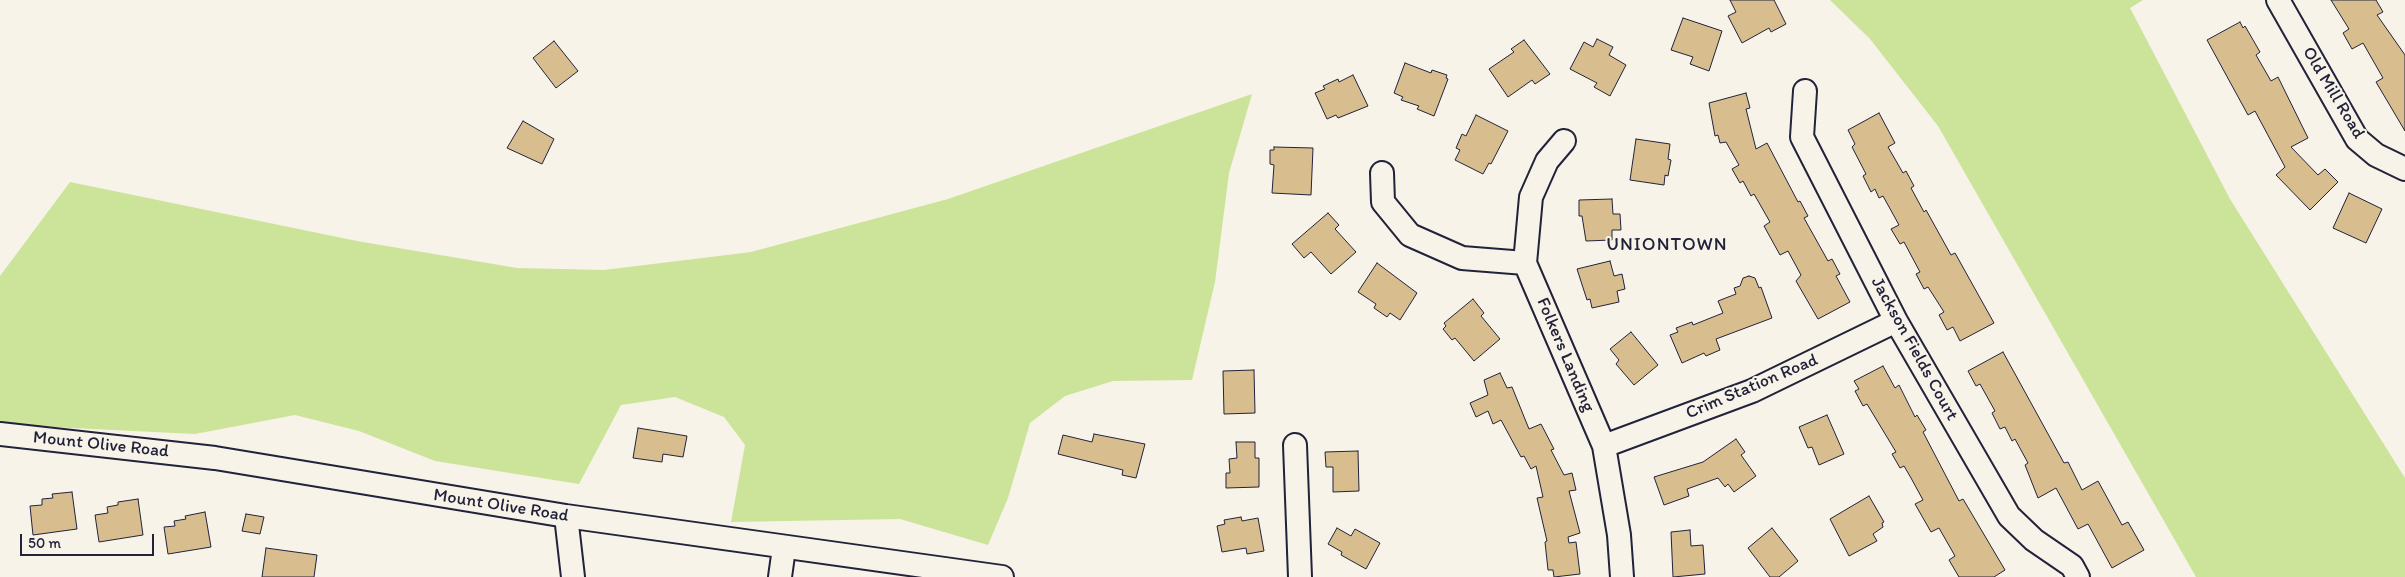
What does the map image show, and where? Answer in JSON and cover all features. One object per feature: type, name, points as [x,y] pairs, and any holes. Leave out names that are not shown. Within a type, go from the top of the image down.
[{"type":"street","name":"Old Mill Road","points":[[2278,0],[2357,139],[2376,155],[2405,169]]},
{"type":"street","name":"Jackson Fields Court","points":[[1805,91],[1802,136],[1896,321],[2009,516],[2034,540],[2072,566],[2078,577]]},
{"type":"street","name":"Folkers Landing","points":[[1564,141],[1547,161],[1531,197],[1526,262],[1604,446],[1620,535],[1622,577]]},
{"type":"street","points":[[1382,173],[1383,202],[1410,236],[1462,258],[1526,262]]},
{"type":"street","name":"Crim Station Road","points":[[1604,446],[1752,391],[1896,321]]},
{"type":"street","name":"Mount Olive Road","points":[[0,434],[223,459],[566,516],[1002,577]]},
{"type":"street","points":[[1295,445],[1300,577]]},
{"type":"street","points":[[566,516],[573,577]]},
{"type":"street","points":[[780,577],[784,548]]},
{"type":"green space","points":[[1830,0],[2143,0],[2130,8],[2230,199],[2405,478],[2405,577],[2196,577],[1938,126],[1870,39]]},
{"type":"green space","points":[[1252,94],[1229,173],[1215,282],[1192,380],[1113,381],[1065,396],[1030,423],[1008,498],[988,545],[900,519],[731,522],[745,445],[724,417],[675,397],[621,405],[579,484],[435,461],[359,431],[295,415],[195,434],[31,426],[0,421],[0,276],[70,182],[357,241],[517,268],[604,270],[751,252],[948,199]]},
{"type":"building","points":[[1730,0],[1774,0],[1786,24],[1771,32],[1769,28],[1742,43],[1728,16],[1736,12]]},
{"type":"building","points":[[2331,0],[2376,0],[2383,12],[2377,15],[2405,55],[2405,131],[2376,82],[2383,78],[2363,43],[2352,49],[2343,33],[2349,29]]},
{"type":"building","points":[[1683,18],[1722,31],[1709,71],[1690,64],[1693,57],[1671,50]]},
{"type":"building","points":[[2240,22],[2243,28],[2245,26],[2260,52],[2256,55],[2271,81],[2278,77],[2308,138],[2291,147],[2318,175],[2325,169],[2338,182],[2310,210],[2276,175],[2285,167],[2255,111],[2248,115],[2207,40]]},
{"type":"building","points":[[1597,39],[1613,47],[1609,55],[1626,65],[1610,96],[1594,87],[1597,83],[1570,69],[1584,42],[1593,47]]},
{"type":"building","points":[[1524,40],[1550,74],[1535,84],[1532,80],[1508,97],[1489,69],[1514,52],[1511,49]]},
{"type":"building","points":[[554,41],[578,71],[556,88],[533,58]]},
{"type":"building","points":[[1405,63],[1431,73],[1432,70],[1447,75],[1446,78],[1448,79],[1434,116],[1417,109],[1419,106],[1401,100],[1403,97],[1394,93]]},
{"type":"building","points":[[1353,75],[1368,106],[1338,118],[1336,115],[1327,119],[1315,93],[1325,89],[1323,86],[1338,79],[1339,82]]},
{"type":"building","points":[[1746,93],[1750,108],[1746,109],[1756,149],[1767,143],[1798,202],[1800,201],[1808,216],[1804,218],[1828,261],[1832,259],[1840,274],[1836,276],[1850,302],[1818,319],[1796,281],[1801,275],[1788,251],[1780,255],[1764,226],[1770,222],[1754,194],[1751,196],[1743,181],[1740,183],[1732,169],[1739,165],[1726,142],[1720,143],[1718,135],[1715,136],[1709,103]]},
{"type":"building","points":[[1879,113],[1895,143],[1888,147],[1903,173],[1906,171],[1914,186],[1911,188],[1924,212],[1926,210],[1951,255],[1955,253],[1994,323],[1960,341],[1953,327],[1947,330],[1939,315],[1944,312],[1928,287],[1924,289],[1916,274],[1920,272],[1904,242],[1900,244],[1891,229],[1899,225],[1883,196],[1879,198],[1875,189],[1871,192],[1863,176],[1866,174],[1852,147],[1855,144],[1848,130]]},
{"type":"building","points":[[1476,115],[1508,131],[1491,164],[1489,163],[1483,174],[1455,160],[1460,150],[1456,148],[1462,134],[1466,136]]},
{"type":"building","points":[[523,121],[554,139],[542,164],[507,148]]},
{"type":"building","points":[[1636,139],[1670,144],[1668,159],[1671,160],[1668,176],[1665,175],[1664,185],[1630,180]]},
{"type":"building","points":[[1274,147],[1313,148],[1311,195],[1272,193],[1274,165],[1270,164],[1270,150],[1274,150]]},
{"type":"building","points":[[2349,193],[2382,209],[2366,243],[2333,228]]},
{"type":"building","points":[[1612,199],[1613,214],[1620,214],[1621,230],[1612,230],[1612,240],[1586,241],[1582,216],[1579,216],[1579,200]]},
{"type":"building","points":[[1328,213],[1339,225],[1335,229],[1356,252],[1331,274],[1311,252],[1304,258],[1292,244]]},
{"type":"building","points":[[1610,261],[1614,276],[1622,274],[1625,289],[1617,291],[1619,302],[1592,308],[1590,299],[1587,300],[1577,269]]},
{"type":"building","points":[[1377,263],[1417,293],[1400,320],[1390,313],[1387,317],[1374,308],[1376,304],[1358,292]]},
{"type":"building","points":[[1749,276],[1755,278],[1759,288],[1761,287],[1772,318],[1716,339],[1720,350],[1706,356],[1704,353],[1682,363],[1670,335],[1678,332],[1676,328],[1692,322],[1693,325],[1723,313],[1718,301],[1736,294],[1734,288],[1740,286],[1743,278]]},
{"type":"building","points":[[1473,299],[1484,313],[1481,316],[1500,339],[1474,361],[1455,338],[1452,340],[1443,329],[1446,326],[1444,323]]},
{"type":"building","points":[[1631,332],[1658,365],[1634,385],[1616,364],[1619,360],[1610,349]]},
{"type":"building","points":[[2003,352],[2064,463],[2068,462],[2082,490],[2098,481],[2122,525],[2128,522],[2144,550],[2112,568],[2088,524],[2078,529],[2056,488],[2038,498],[2025,465],[2028,463],[2015,439],[2012,441],[2005,427],[2000,429],[1992,413],[1995,411],[1980,384],[1976,386],[1968,371]]},
{"type":"building","points":[[1883,366],[1895,388],[1899,385],[1915,417],[1917,415],[1926,430],[1923,432],[1959,501],[1963,499],[2005,570],[1994,577],[1959,577],[1949,560],[1955,556],[1939,528],[1931,532],[1915,504],[1923,500],[1904,466],[1900,468],[1892,454],[1896,452],[1867,404],[1863,406],[1855,391],[1859,389],[1854,381]]},
{"type":"building","points":[[1254,370],[1255,413],[1224,414],[1223,371]]},
{"type":"building","points":[[1500,373],[1507,388],[1512,387],[1529,429],[1541,424],[1554,449],[1551,450],[1564,475],[1572,473],[1576,490],[1569,491],[1580,533],[1568,537],[1569,543],[1576,542],[1580,574],[1554,577],[1553,570],[1548,570],[1545,542],[1547,541],[1537,498],[1543,497],[1536,466],[1531,469],[1524,456],[1521,457],[1501,420],[1493,424],[1488,411],[1476,417],[1470,403],[1488,395],[1484,380]]},
{"type":"building","points":[[1827,415],[1844,454],[1819,465],[1812,447],[1808,448],[1799,427]]},
{"type":"building","points":[[638,428],[687,436],[683,457],[663,454],[662,462],[633,458]]},
{"type":"building","points":[[1094,434],[1145,444],[1136,478],[1122,475],[1123,470],[1058,454],[1063,435],[1092,442]]},
{"type":"building","points":[[1736,439],[1745,452],[1741,455],[1756,476],[1734,492],[1728,484],[1725,487],[1718,478],[1687,489],[1689,496],[1664,505],[1654,477],[1703,462]]},
{"type":"building","points":[[1236,442],[1255,442],[1255,458],[1259,458],[1259,487],[1226,488],[1226,473],[1230,473],[1229,459],[1237,458]]},
{"type":"building","points":[[1358,451],[1359,491],[1333,492],[1333,467],[1326,467],[1325,452]]},
{"type":"building","points":[[72,492],[77,529],[33,535],[30,506],[42,505],[42,499],[53,498],[52,494]]},
{"type":"building","points":[[1869,496],[1884,522],[1882,523],[1883,527],[1873,534],[1877,541],[1849,556],[1830,519]]},
{"type":"building","points":[[138,499],[143,535],[99,542],[95,515],[108,513],[107,507],[118,505],[118,502]]},
{"type":"building","points":[[205,512],[211,547],[168,554],[164,527],[175,526],[174,521],[186,519],[185,516]]},
{"type":"building","points":[[246,514],[264,517],[260,534],[242,531]]},
{"type":"building","points":[[1241,517],[1242,521],[1258,518],[1264,551],[1247,554],[1246,548],[1222,552],[1217,526],[1225,524],[1224,520]]},
{"type":"building","points":[[1337,528],[1351,536],[1355,529],[1380,543],[1366,569],[1341,555],[1342,552],[1328,544]]},
{"type":"building","points":[[1772,528],[1798,561],[1779,577],[1770,577],[1748,548]]},
{"type":"building","points":[[1690,530],[1691,546],[1703,545],[1705,574],[1673,577],[1671,532]]},
{"type":"building","points":[[266,548],[317,555],[314,577],[262,577]]},
{"type":"district","name":"UNIONTOWN","points":[[1667,245]]}]
